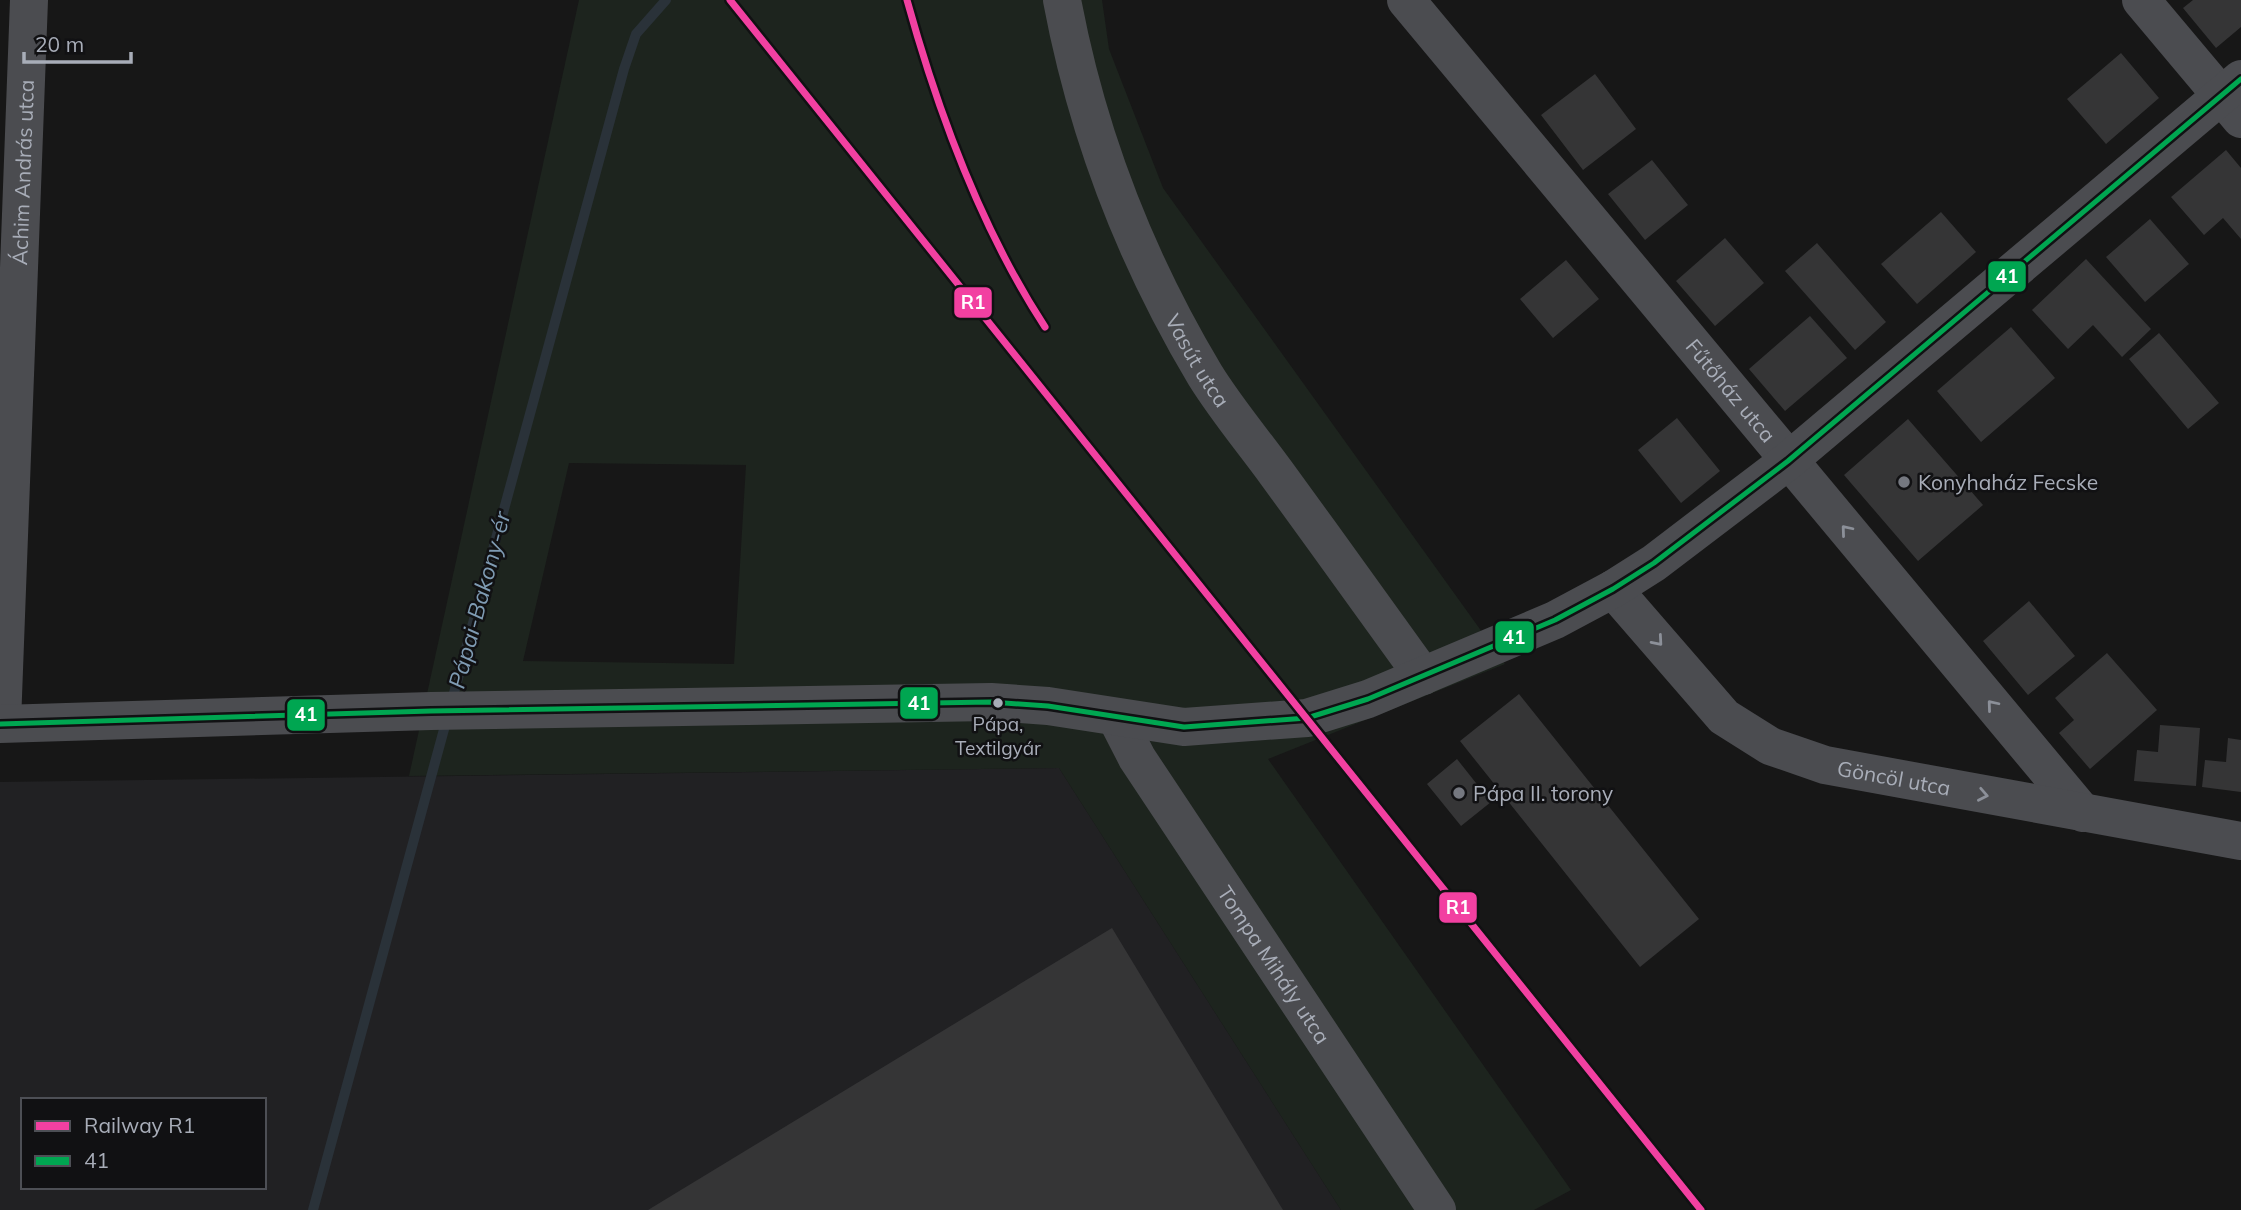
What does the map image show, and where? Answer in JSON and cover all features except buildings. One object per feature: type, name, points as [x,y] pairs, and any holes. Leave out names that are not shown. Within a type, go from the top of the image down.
[{"type":"street","name":"Áchim András utca","points":[[1,723],[29,0]]},
{"type":"street","name":"Vasút utca","points":[[1062,0],[1073,55],[1110,179],[1140,254],[1166,303],[1206,376],[1423,676]]},
{"type":"street","name":"Fűtőház utca","points":[[1406,0],[2083,813]]},
{"type":"street","points":[[1,723],[431,711],[991,702],[1048,706],[1184,727],[1307,718],[1368,699],[1555,620],[1654,563],[1788,461],[2234,98],[2141,0]]},
{"type":"street","name":"Göncöl utca","points":[[1613,589],[1724,717],[1770,746],[1825,765],[2241,841]]},
{"type":"street","name":"Tompa Mihály utca","points":[[1115,717],[1137,758],[1437,1210]]},
{"type":"shaded area","points":[[579,0],[1102,0],[1109,49],[1163,188],[1505,664],[1268,759],[1571,1190],[1534,1210],[1341,1210],[1059,768],[409,776]],"holes":[[[569,463],[746,465],[734,664],[523,661]]]},
{"type":"shaded area","points":[[1059,768],[1341,1210],[0,1210],[0,782]]},
{"type":"waterway","name":"Pápai-Bakony-ér","points":[[313,1210],[624,69],[636,34],[666,0]]},
{"type":"rail line","name":"R1","points":[[730,0],[1701,1210]]},
{"type":"rail line","name":"R1","points":[[907,0],[947,127],[981,210],[1045,327]]},
{"type":"transit line","name":"41","points":[[0,724],[431,711],[991,702],[1048,706],[1184,727],[1307,718],[1368,699],[1555,620],[1654,563],[1788,461],[2241,79]]},
{"type":"place","name":"Konyhaház Fecske","points":[[1904,482]]},
{"type":"place","name":"Pápa, Textilgyár","points":[[998,703]]},
{"type":"place","name":"Pápa II. torony","points":[[1459,793]]}]
